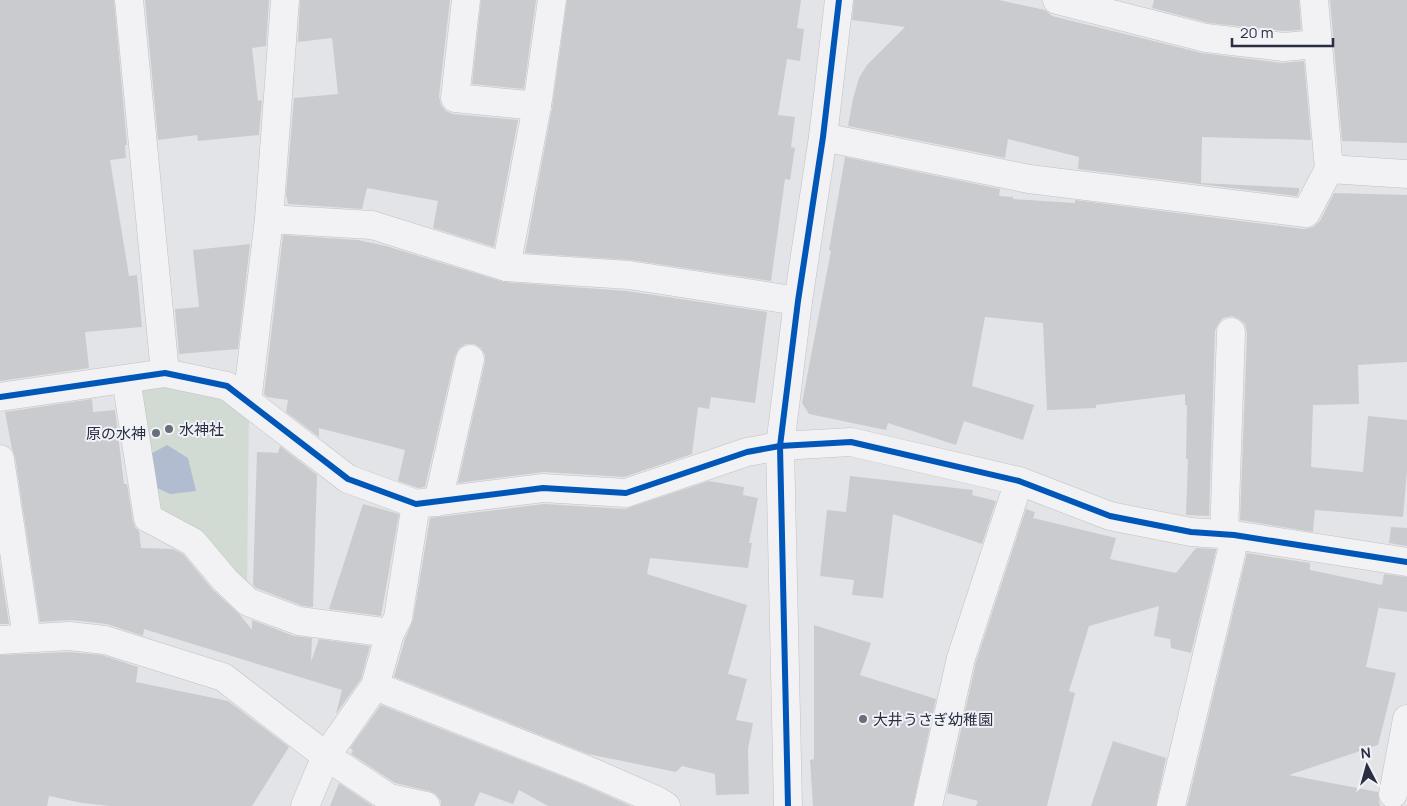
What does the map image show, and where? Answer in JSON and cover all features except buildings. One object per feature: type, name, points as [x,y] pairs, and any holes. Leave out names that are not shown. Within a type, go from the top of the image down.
[{"type":"street","points":[[129,0],[165,373]]},
{"type":"street","points":[[247,401],[269,219],[284,0]]},
{"type":"street","points":[[466,0],[455,98],[537,106]]},
{"type":"street","points":[[506,268],[537,106],[552,0]]},
{"type":"street","points":[[788,806],[780,446],[839,0]]},
{"type":"street","points":[[1057,0],[1206,38],[1284,47],[1317,44]]},
{"type":"street","points":[[822,138],[1029,179],[1306,213],[1329,169],[1314,0]]},
{"type":"street","points":[[1329,169],[1407,174]]},
{"type":"street","points":[[269,219],[372,225],[506,268],[629,275],[798,301]]},
{"type":"street","points":[[1171,806],[1229,564],[1231,332]]},
{"type":"street","points":[[305,806],[326,756],[375,686],[390,633],[398,618],[427,503],[470,359]]},
{"type":"street","points":[[0,397],[165,373],[227,386],[348,479],[427,503],[543,488],[626,493],[747,452],[780,446],[851,442],[1019,481],[1110,516],[1150,517],[1192,532],[1229,535],[1407,562]]},
{"type":"street","points":[[126,379],[148,518],[193,542],[225,580],[248,602],[299,621],[390,633]]},
{"type":"street","points":[[0,458],[27,638]]},
{"type":"street","points":[[928,806],[961,658],[1019,481]]},
{"type":"street","points":[[0,640],[69,636],[106,640],[223,678],[326,756],[389,798],[426,806]]},
{"type":"street","points":[[375,686],[587,770],[666,806]]},
{"type":"street","points":[[1393,794],[1407,719]]},
{"type":"shaded area","points":[[126,379],[249,403],[247,593],[155,520]]},
{"type":"water","points":[[167,445],[188,458],[196,491],[170,494],[155,487],[147,456]]},
{"type":"cycle path","points":[[788,806],[780,446],[798,301],[823,137],[839,0]]},
{"type":"cycle path","points":[[0,397],[165,373],[227,386],[348,479],[416,504],[543,488],[626,493],[747,452],[780,446],[851,442],[1019,481],[1110,516],[1191,532],[1234,535],[1407,562]]},
{"type":"place","name":"水神社","points":[[169,429]]},
{"type":"place","name":"原の水神","points":[[156,433]]},
{"type":"place","name":"大井うさぎ幼稚園","points":[[863,719]]}]
